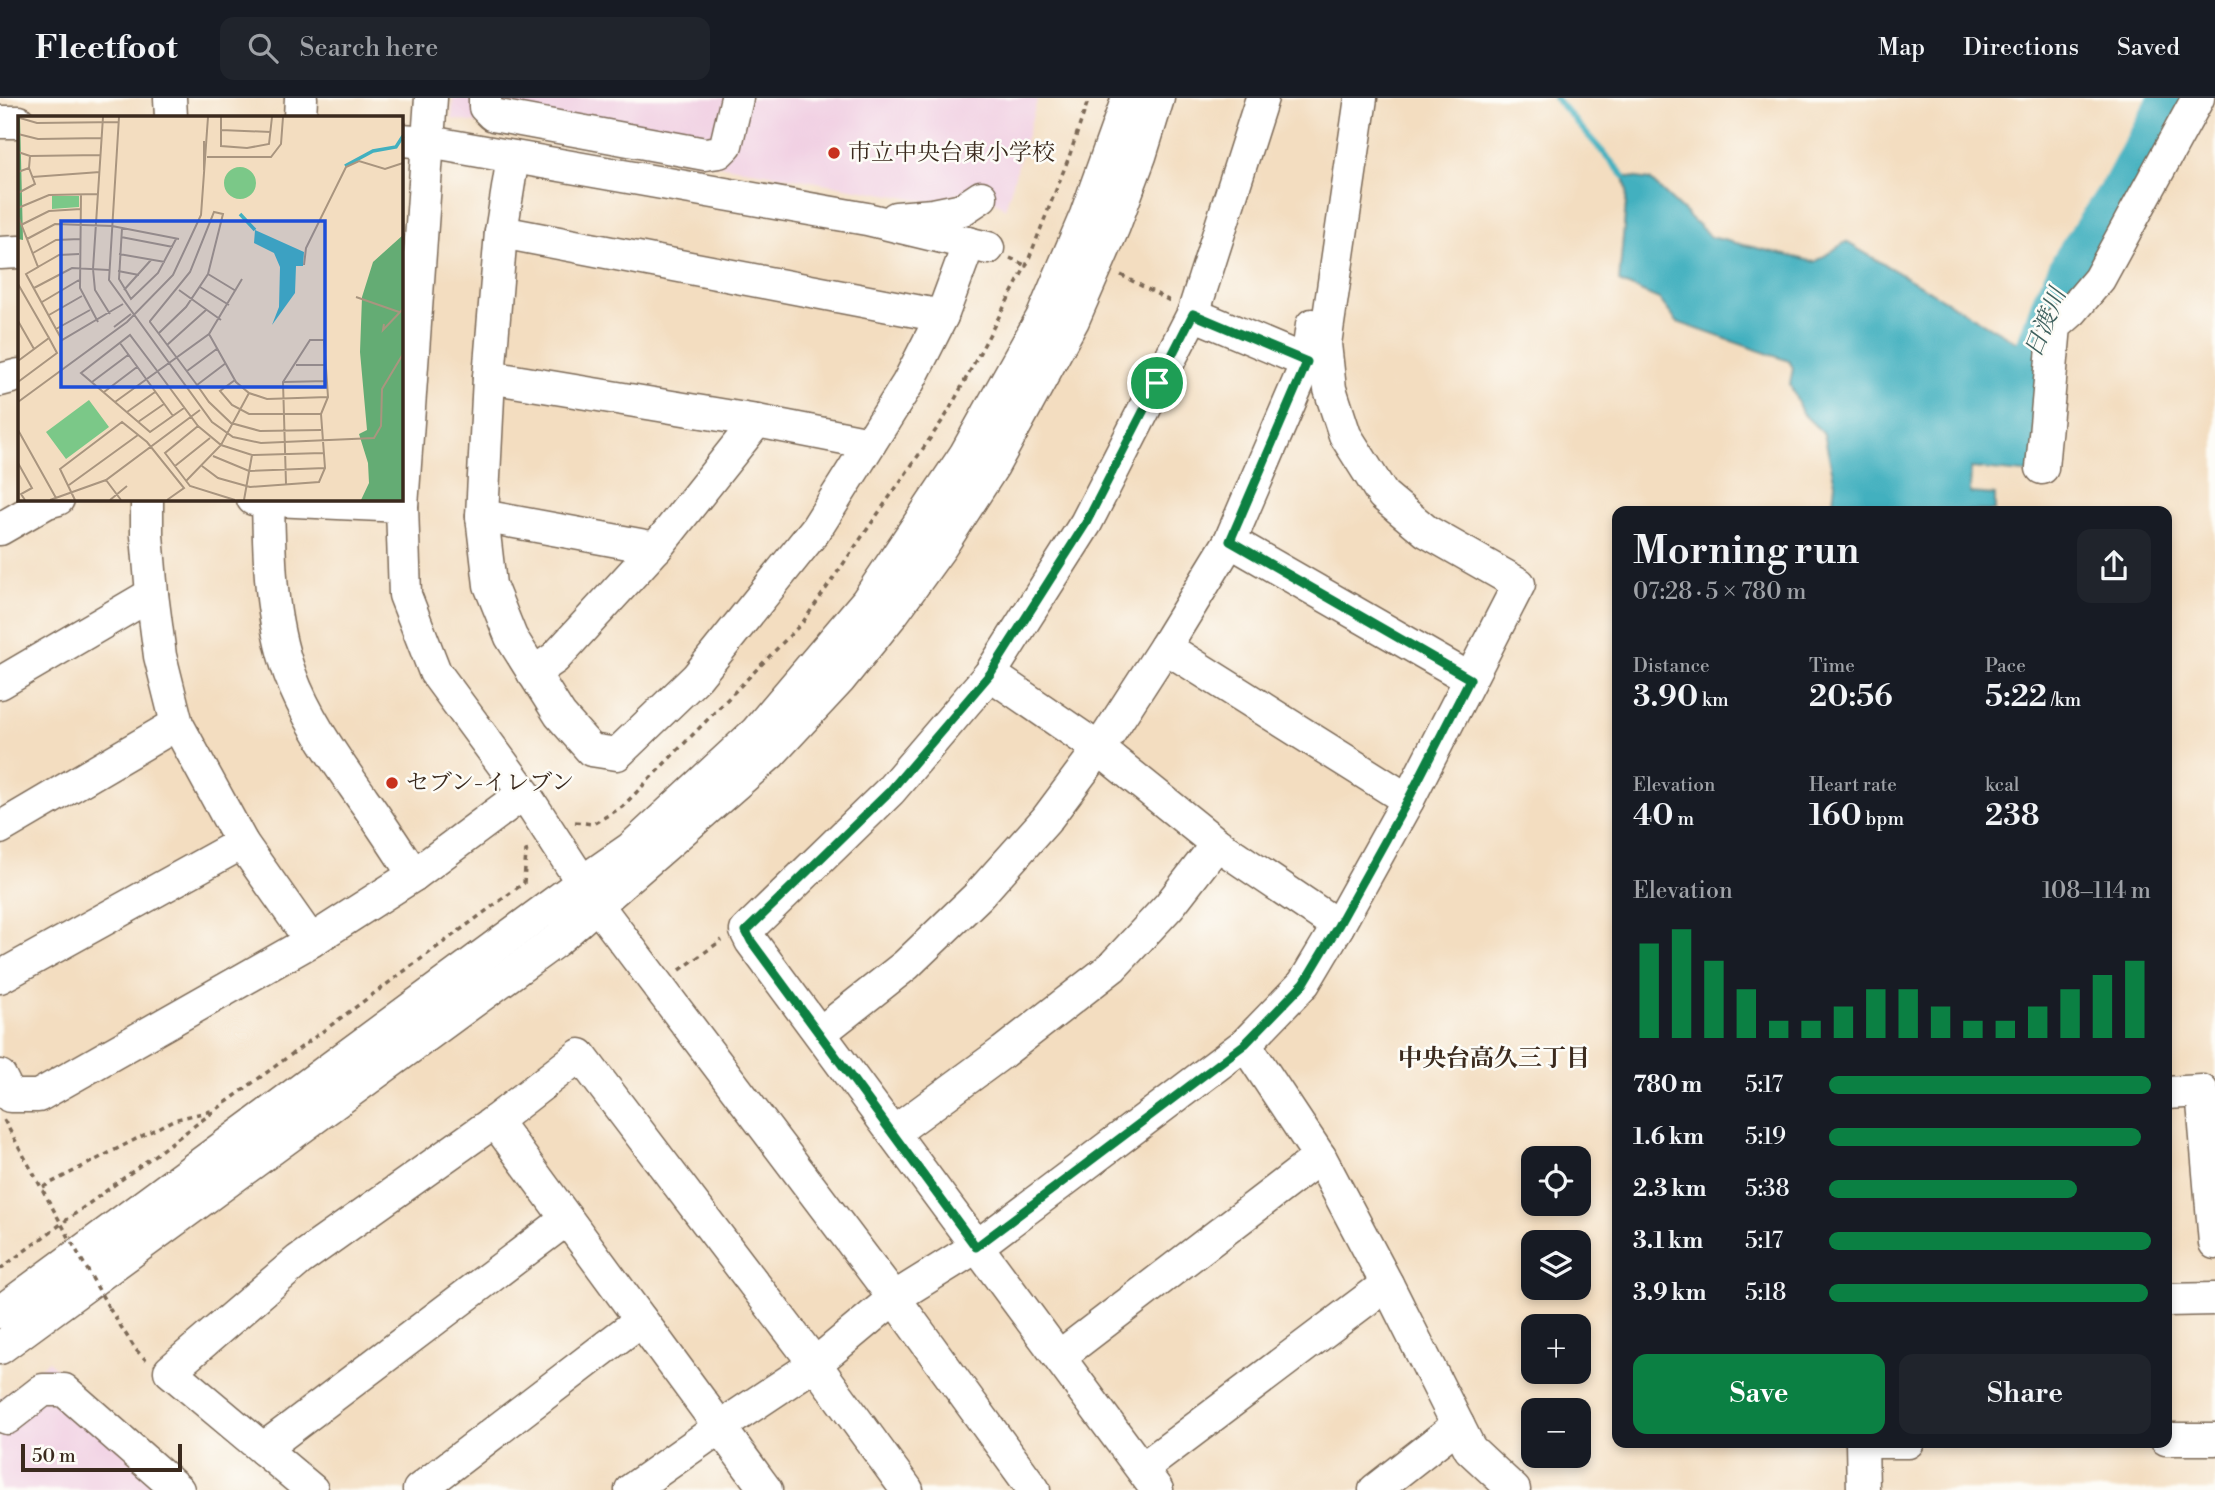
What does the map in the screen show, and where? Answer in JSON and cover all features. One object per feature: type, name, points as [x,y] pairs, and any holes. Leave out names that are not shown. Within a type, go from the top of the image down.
[{"type":"street","points":[[170,98],[171,116]]},
{"type":"street","points":[[300,116],[301,98]]},
{"type":"street","points":[[431,98],[415,141],[402,506],[405,595],[435,672],[524,793],[589,894],[894,1298],[1034,1490]]},
{"type":"street","points":[[485,98],[485,107],[493,115],[705,154],[719,152],[726,145],[737,98]]},
{"type":"street","points":[[0,1348],[557,940],[589,894],[629,849],[756,732],[867,601],[965,455],[1043,316],[1086,215],[1128,98]]},
{"type":"street","points":[[0,1312],[589,894],[770,754],[848,669],[891,617],[993,466],[1073,320],[1114,226],[1158,98]]},
{"type":"street","points":[[1262,98],[1193,314],[1086,523],[990,674],[890,791],[746,931],[976,1247],[1150,1479],[1387,1284]]},
{"type":"street","points":[[820,1033],[906,965],[978,896],[1046,820],[1100,749],[1230,541],[1307,362],[1345,98]]},
{"type":"street","points":[[631,1490],[815,1364],[894,1298],[976,1247],[1245,1044],[1304,983],[1408,800],[1519,584],[1426,531],[1382,495],[1345,435],[1330,389],[1325,344],[1361,98]]},
{"type":"street","points":[[2042,468],[2054,326],[2072,311],[2099,279],[2199,98]]},
{"type":"street","points":[[0,122],[18,122]]},
{"type":"street","points":[[415,141],[513,157],[867,219],[979,246],[908,383],[816,529],[697,677],[617,754],[590,750],[559,715],[511,637],[490,584],[482,516],[489,377],[501,232],[513,157]]},
{"type":"street","points":[[867,219],[933,215],[963,209],[981,197]]},
{"type":"street","points":[[501,232],[942,316]]},
{"type":"street","points":[[0,253],[18,252]]},
{"type":"street","points":[[1193,314],[1307,362]]},
{"type":"street","points":[[0,380],[18,375]]},
{"type":"street","points":[[489,377],[757,421],[870,443]]},
{"type":"street","points":[[533,673],[555,658],[656,548],[757,421]]},
{"type":"street","points":[[0,529],[54,500]]},
{"type":"street","points":[[147,500],[147,535],[160,656],[177,724],[242,843],[312,941]]},
{"type":"street","points":[[268,500],[278,629],[290,673],[305,709],[341,768],[414,875]]},
{"type":"street","points":[[287,500],[402,506]]},
{"type":"street","points":[[482,516],[656,548]]},
{"type":"street","points":[[1230,541],[1470,679]]},
{"type":"street","points":[[0,682],[152,594]]},
{"type":"street","points":[[1165,647],[1408,800]]},
{"type":"street","points":[[990,674],[1100,749],[1217,844],[1338,926]]},
{"type":"street","points":[[0,828],[177,724]]},
{"type":"street","points":[[5,1086],[38,1096],[312,941],[414,875],[524,793]]},
{"type":"street","points":[[0,977],[242,843]]},
{"type":"street","points":[[893,1133],[1112,967],[1169,906],[1217,844]]},
{"type":"street","points":[[1245,1044],[1320,1157],[1470,1449],[1514,1490]]},
{"type":"street","points":[[312,1490],[170,1371],[299,1260],[495,1121],[580,1055],[815,1364],[907,1490]]},
{"type":"street","points":[[2172,1093],[2202,1091],[2215,1243]]},
{"type":"street","points":[[495,1121],[766,1490]]},
{"type":"street","points":[[1060,1356],[1320,1157]]},
{"type":"street","points":[[263,1449],[567,1219]]},
{"type":"street","points":[[2172,1300],[2215,1299]]},
{"type":"street","points":[[419,1490],[641,1320]]},
{"type":"street","points":[[7,1418],[43,1390],[64,1390],[178,1490]]},
{"type":"street","points":[[1374,1490],[1458,1425]]},
{"type":"street","points":[[2172,1439],[2215,1439]]},
{"type":"street","points":[[1862,1448],[1863,1490]]},
{"type":"path","points":[[1117,272],[1193,314]]},
{"type":"path","points":[[677,971],[727,936],[746,931]]},
{"type":"path","points":[[5,1086],[4,1121],[108,1308],[135,1350],[151,1365],[170,1371]]},
{"type":"path","points":[[43,1187],[173,1120],[217,1109]]},
{"type":"shaded area","name":"市立中央台東小学校","points":[[453,98],[1038,98],[1005,209],[978,187],[932,202],[452,119]]},
{"type":"shaded area","points":[[48,1361],[194,1490],[0,1490],[0,1399]]},
{"type":"water","points":[[1624,176],[1650,180],[1711,237],[1815,262],[1846,242],[2040,356],[2033,474],[1971,468],[1970,493],[1995,495],[1995,506],[1833,506],[1835,483],[1824,434],[1802,413],[1790,384],[1793,368],[1789,361],[1677,322],[1659,299],[1619,282],[1627,191]]},
{"type":"waterway","points":[[1555,98],[1624,176]]},
{"type":"waterway","name":"日渡川","points":[[2007,392],[2021,387],[2051,302],[2071,262],[2122,185],[2168,98]]},
{"type":"place","name":"市立中央台東小学校","points":[[834,153]]},
{"type":"place","name":"セブン-イレブン","points":[[392,783]]},
{"type":"district","name":"中央台高久三丁目","points":[[1494,1059]]},
{"type":"route","points":[[1193,314],[1307,362],[1230,541],[1470,679],[1408,800],[1304,983],[1245,1044],[976,1247],[746,931],[890,791],[990,674],[1086,523],[1157,383],[1193,314]]}]
